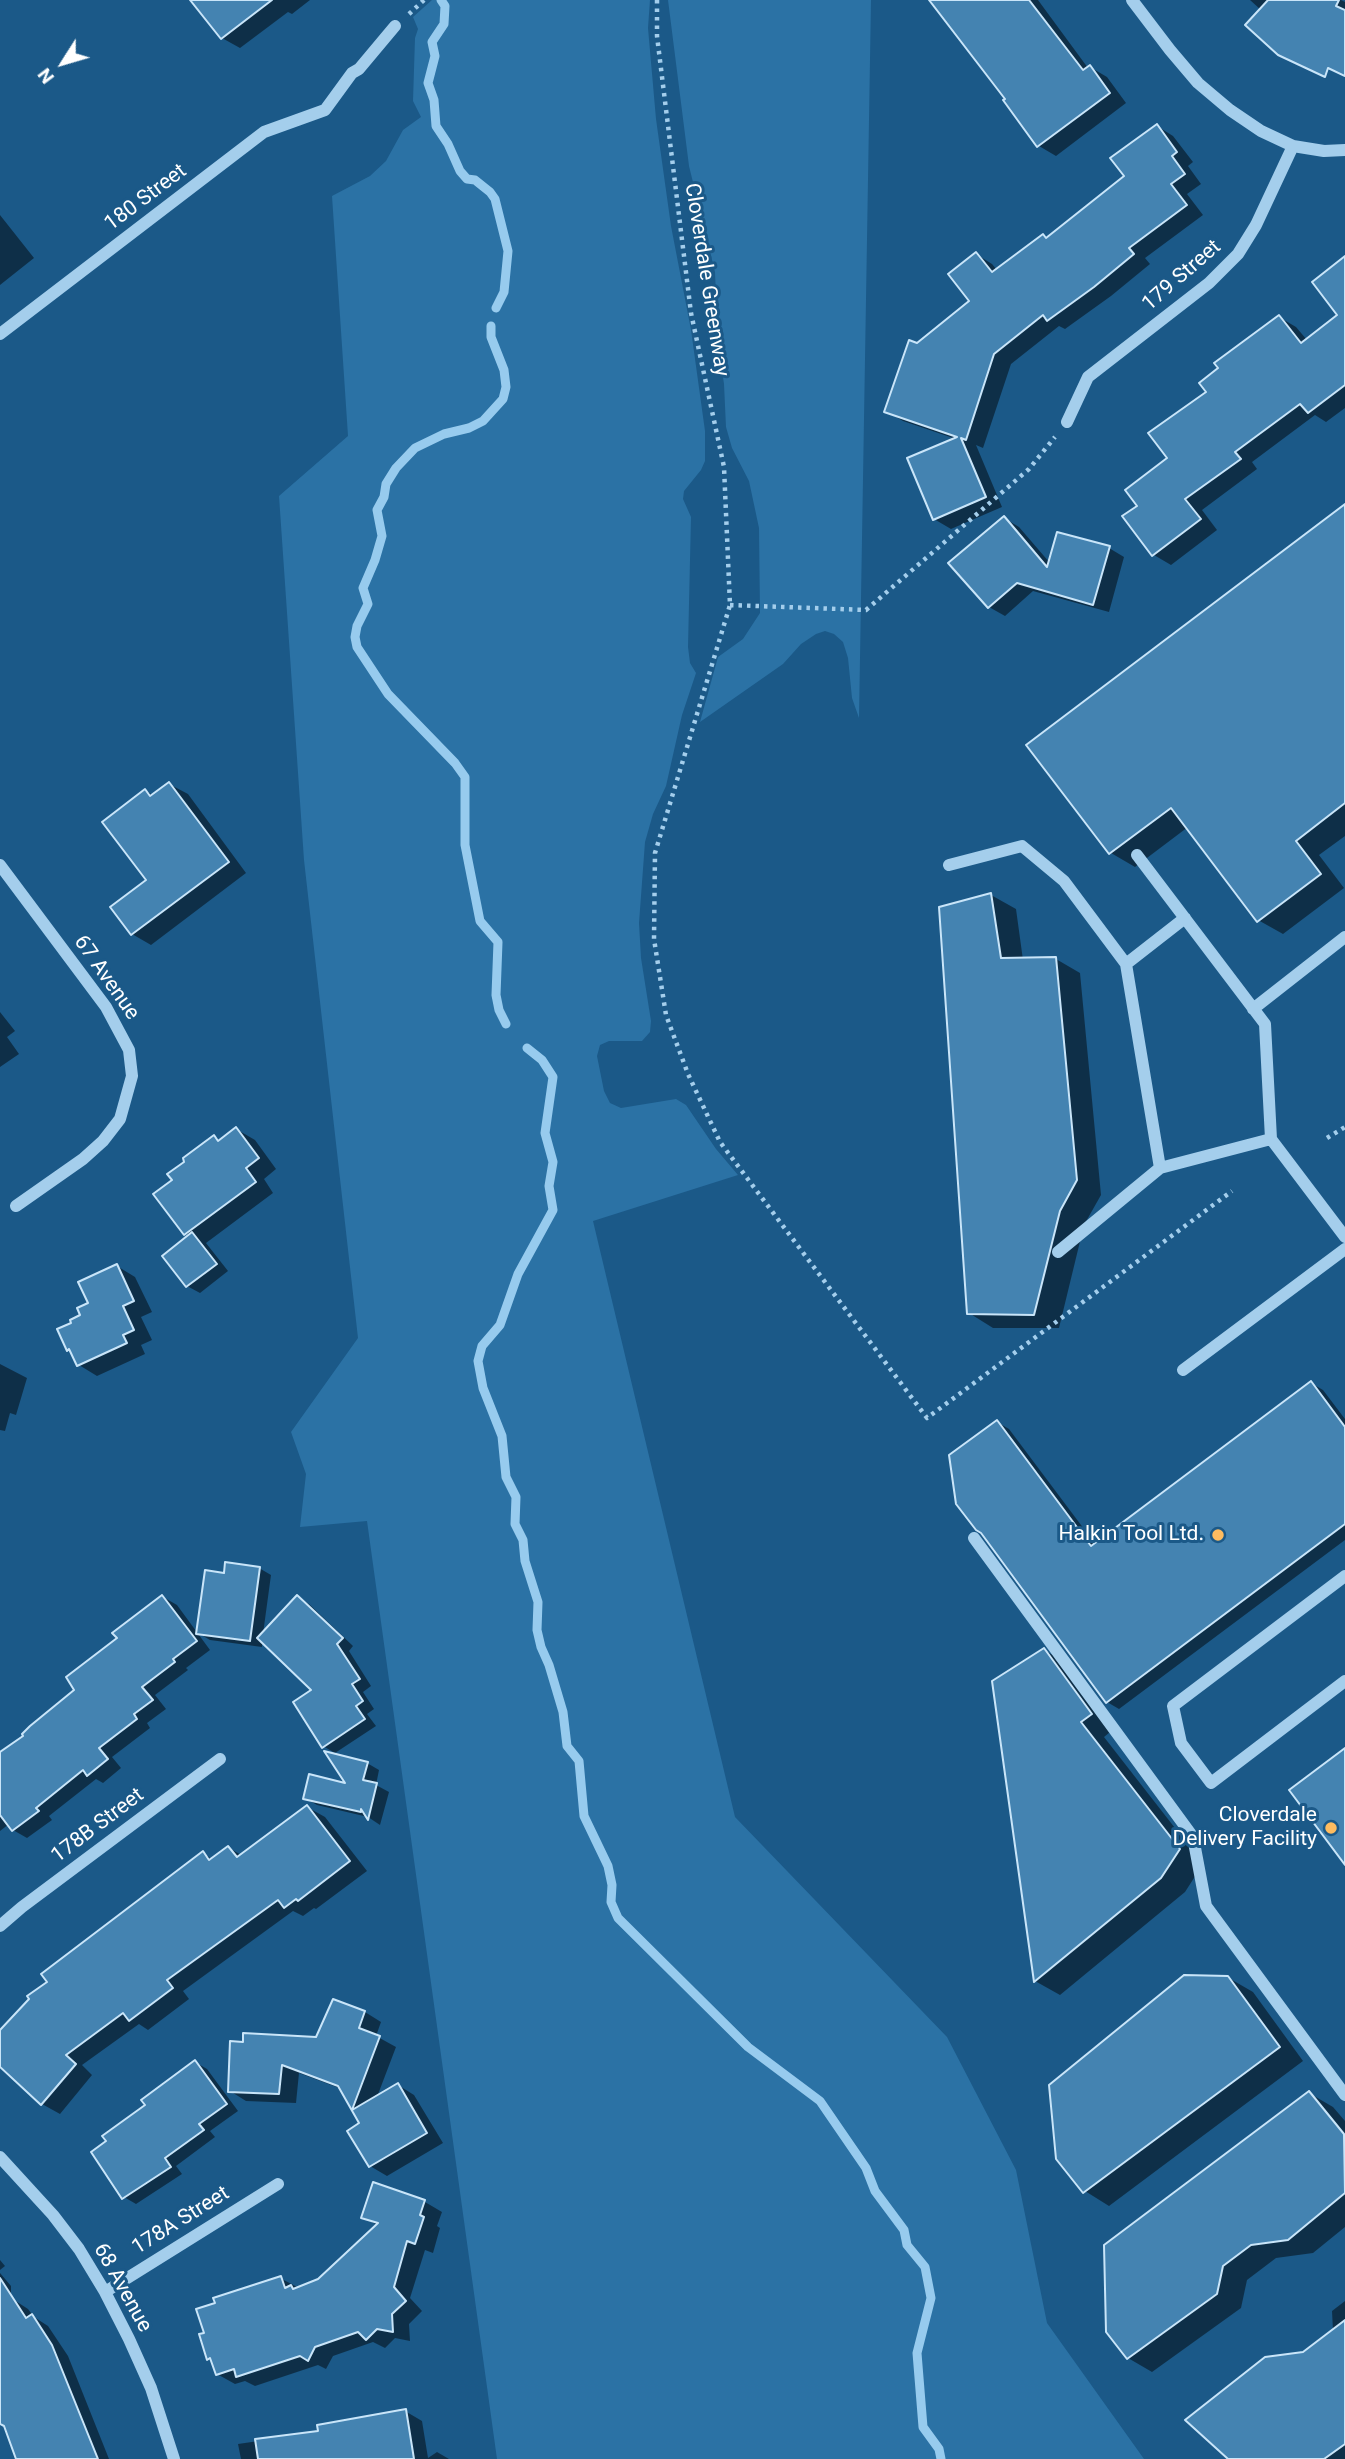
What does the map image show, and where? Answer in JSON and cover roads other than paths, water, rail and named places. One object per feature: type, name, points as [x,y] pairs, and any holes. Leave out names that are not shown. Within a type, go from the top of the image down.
[{"type":"street","points":[[1132,0],[1198,83],[1261,131],[1293,146],[1324,151],[1345,150]]},
{"type":"street","name":"180 Street","points":[[0,334],[264,132],[325,110],[352,73],[359,69],[395,26]]},
{"type":"street","name":"179 Street","points":[[1067,422],[1088,377],[1209,283],[1238,254],[1256,225],[1293,146]]},
{"type":"street","points":[[949,865],[1022,846],[1064,881],[1126,964],[1160,1168]]},
{"type":"street","points":[[1137,855],[1265,1024],[1271,1139],[1345,1237]]},
{"type":"street","name":"67 Avenue","points":[[0,865],[106,1007],[129,1050],[132,1076],[120,1119],[103,1141],[83,1159],[16,1206]]},
{"type":"street","points":[[1126,964],[1185,918]]},
{"type":"street","points":[[1253,1009],[1345,937]]},
{"type":"street","points":[[1058,1252],[1160,1168],[1271,1139]]},
{"type":"street","points":[[1183,1370],[1345,1249]]},
{"type":"street","points":[[974,1538],[1193,1837],[1206,1906],[1345,2095]]},
{"type":"street","points":[[1345,1576],[1173,1706],[1181,1743],[1211,1783],[1345,1681]]},
{"type":"street","name":"178B Street","points":[[0,1926],[219,1759]]},
{"type":"street","name":"68 Avenue","points":[[0,2157],[53,2215],[79,2249],[104,2292],[151,2388],[174,2459]]},
{"type":"street","name":"178A Street","points":[[104,2292],[278,2184]]},
{"type":"waterway","points":[[441,0],[445,6],[444,24],[432,42],[435,56],[428,83],[434,100],[436,126],[448,144],[460,171],[467,179],[475,180],[495,199],[508,251],[504,292],[496,308]]},
{"type":"waterway","points":[[491,326],[491,337],[504,370],[506,387],[503,399],[483,421],[469,428],[444,434],[415,448],[396,468],[386,484],[384,497],[377,510],[382,536],[363,588],[368,604],[357,626],[355,637],[357,647],[388,694],[455,763],[465,777],[465,845],[480,921],[498,942],[496,995],[506,1024]]},
{"type":"waterway","points":[[527,1048],[542,1060],[553,1077],[545,1133],[553,1162],[549,1186],[553,1210],[518,1274],[500,1325],[482,1346],[478,1361],[483,1388],[502,1436],[506,1477],[516,1497],[515,1524],[523,1540],[525,1561],[538,1602],[537,1630],[541,1647],[563,1712],[567,1746],[579,1761],[584,1816],[608,1866],[612,1885],[611,1902],[618,1918],[748,2047],[820,2101],[866,2168],[875,2191],[904,2230],[907,2245],[925,2267],[931,2298],[917,2353],[923,2427],[939,2449],[941,2459]]},
{"type":"place","name":"Halkin Tool Ltd.","points":[[1218,1535]]},
{"type":"place","name":"Cloverdale Delivery Facility","points":[[1331,1828]]}]
